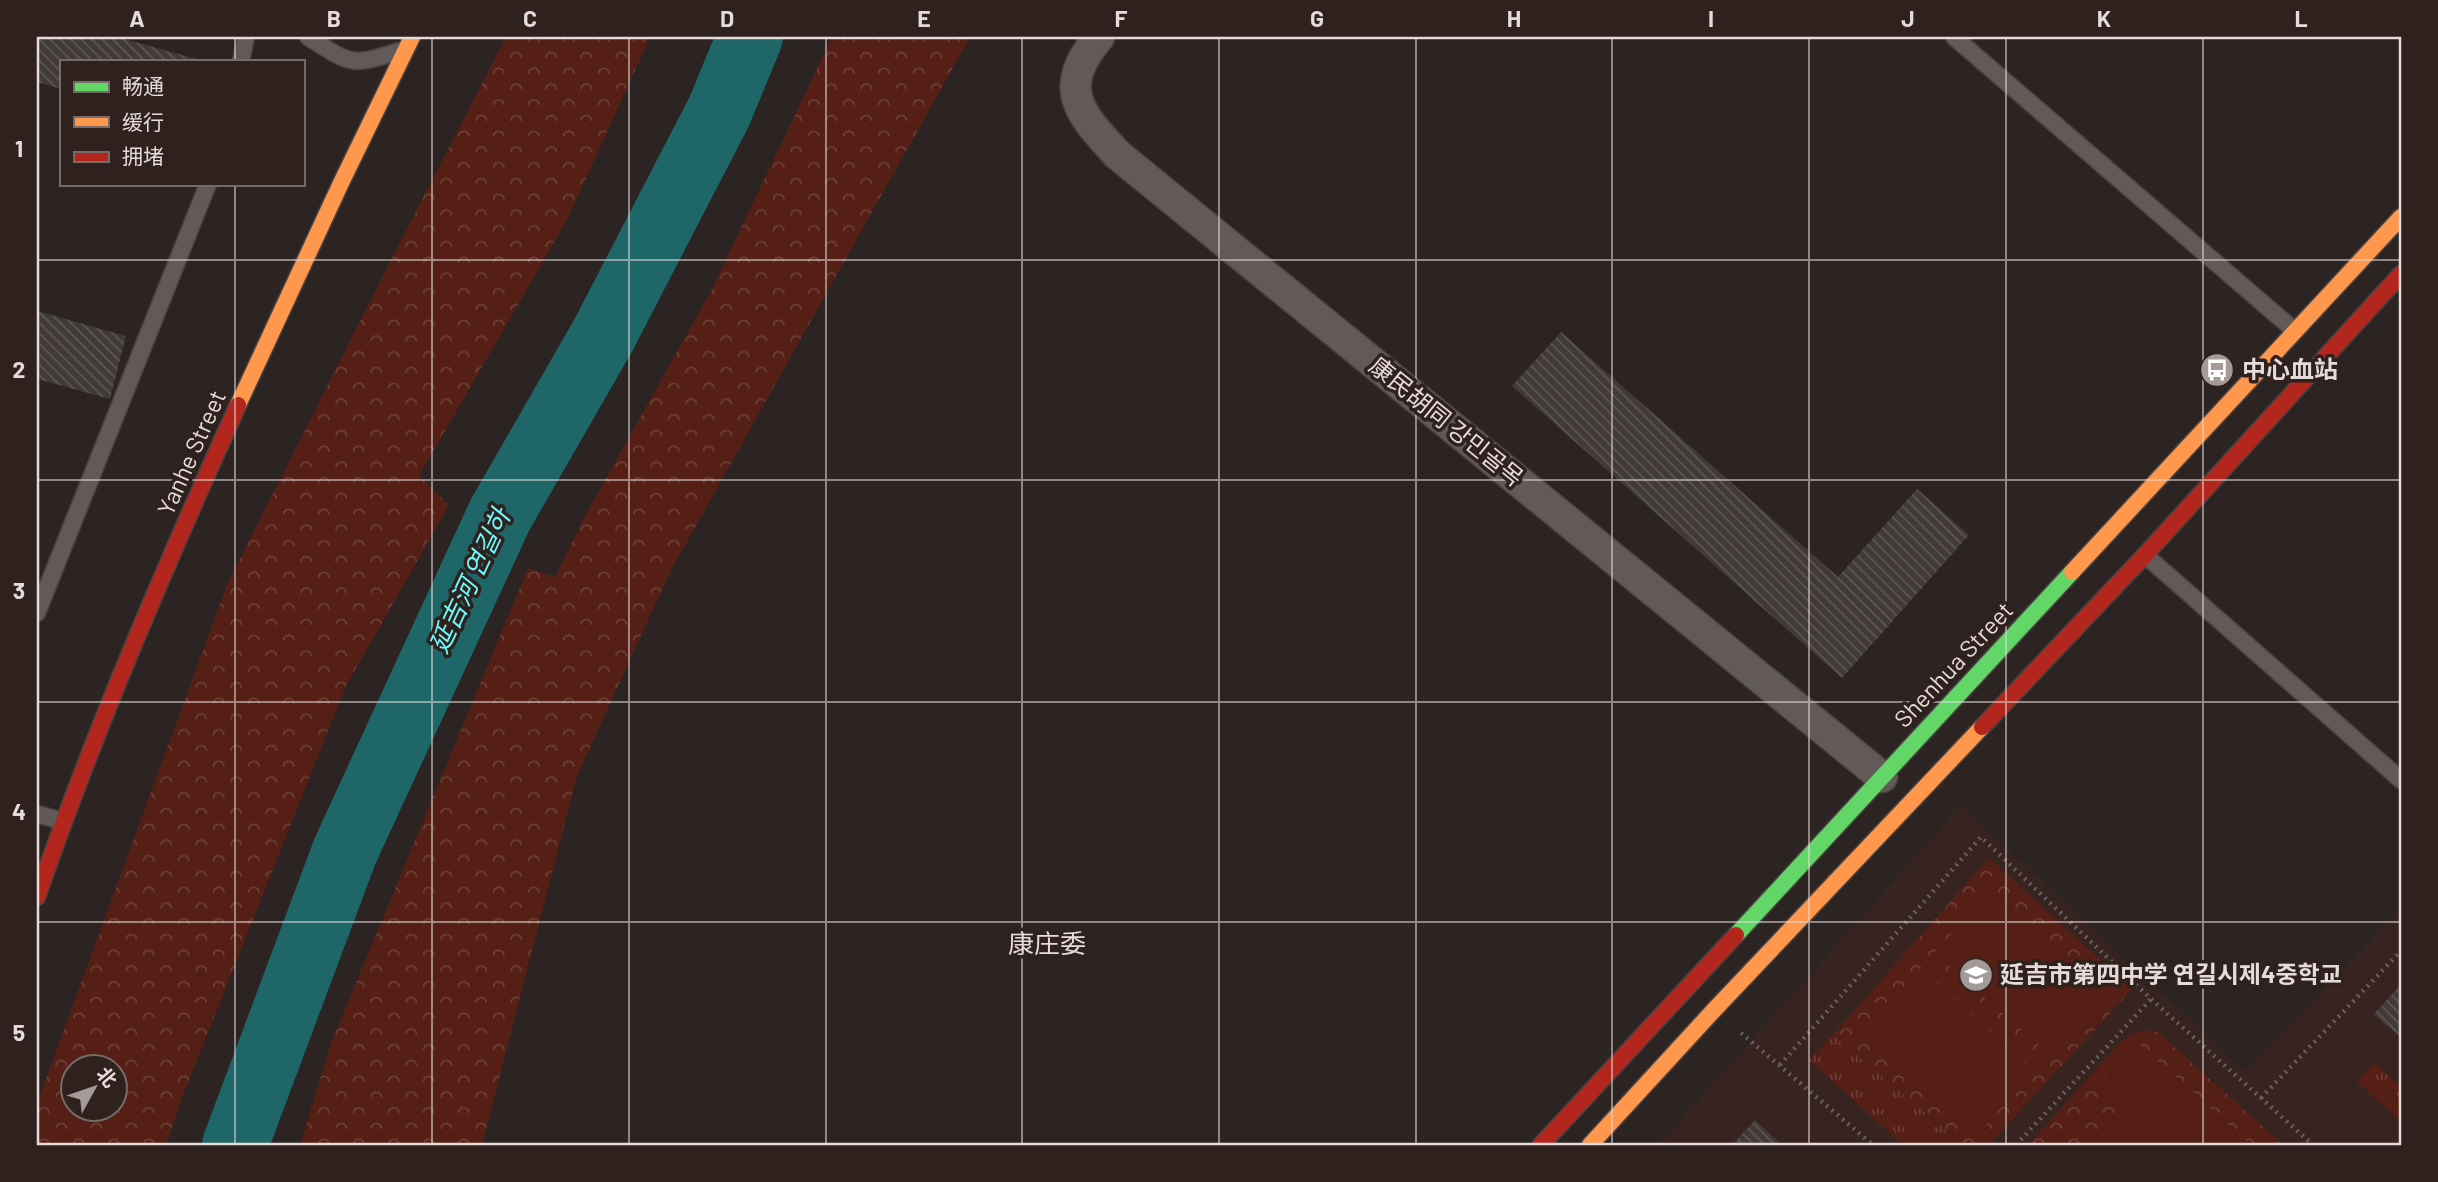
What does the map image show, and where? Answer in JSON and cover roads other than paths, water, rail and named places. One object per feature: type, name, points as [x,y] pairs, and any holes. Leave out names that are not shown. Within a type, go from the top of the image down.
[{"type":"main road","name":"Yanhe Street","points":[[37,897],[62,821],[198,493],[318,228],[407,41]]},
{"type":"main road","name":"Shenhua Street","points":[[1541,1145],[2401,217]]},
{"type":"main road","points":[[1590,1145],[1714,1010],[2145,555],[2401,274]]},
{"type":"street","name":"康民胡同 강민골목","points":[[1099,37],[1082,58],[1076,77],[1079,107],[1118,156],[1882,777]]},
{"type":"lane","points":[[241,60],[246,37]]},
{"type":"lane","points":[[308,37],[347,61],[368,61],[407,41]]},
{"type":"lane","points":[[1954,37],[2295,331]]},
{"type":"lane","points":[[37,613],[207,186]]},
{"type":"lane","points":[[2145,555],[2401,780]]},
{"type":"lane","points":[[37,814],[62,821]]},
{"type":"waterway","name":"延吉河 연길하","points":[[235,1145],[345,851],[500,515],[604,334],[719,112],[750,37]]},
{"type":"place","name":"中心血站","points":[[2217,370]]},
{"type":"place","name":"延吉市第四中学 연길시제4중학교","points":[[1976,975]]},
{"type":"district","name":"康庄委","points":[[1047,944]]}]
